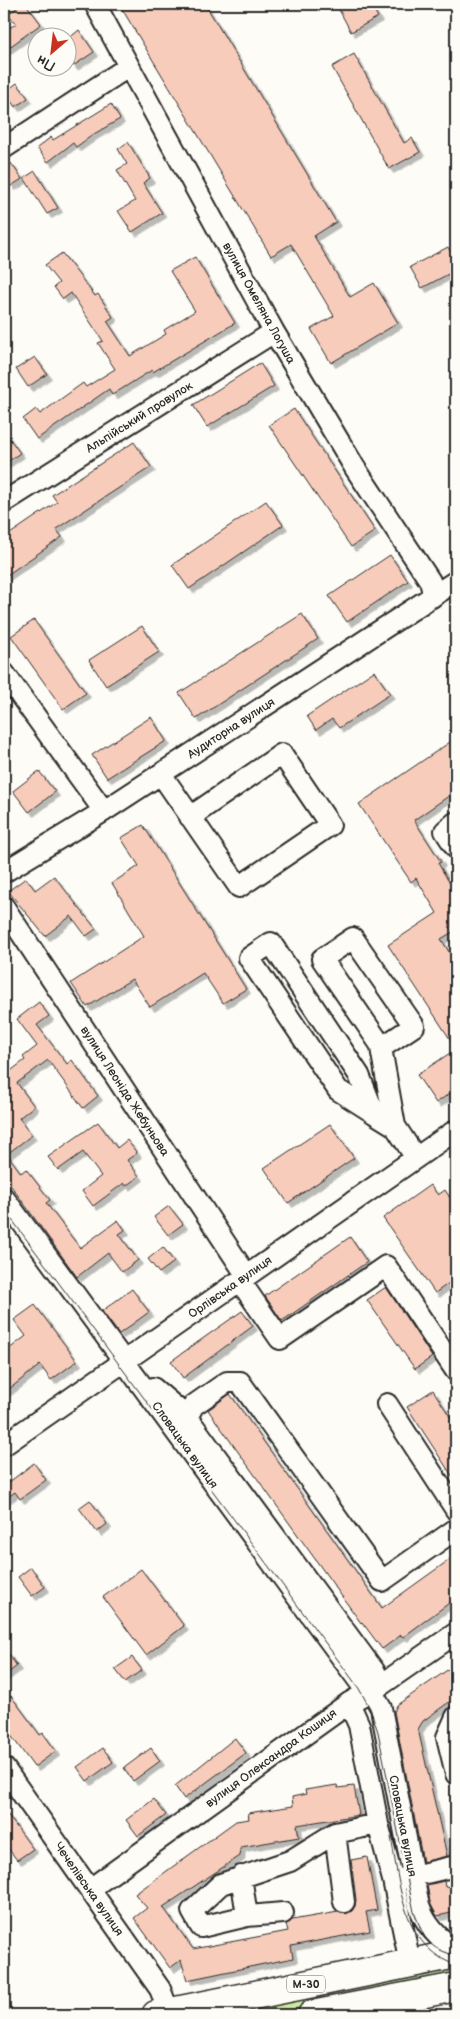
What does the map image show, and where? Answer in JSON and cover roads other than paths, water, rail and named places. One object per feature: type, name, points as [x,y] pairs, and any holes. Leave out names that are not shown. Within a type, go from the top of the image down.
[{"type":"highway","name":"М-30","points":[[165,2014],[456,1954]]},
{"type":"highway","points":[[312,2015],[456,1987]]},
{"type":"street","name":"вулиця Омеляна Логуша","points":[[95,4],[274,332],[355,468],[430,582],[432,596]]},
{"type":"street","points":[[4,148],[128,66]]},
{"type":"street","name":"Альпійський провулок","points":[[4,502],[274,332]]},
{"type":"street","name":"Аудиторна вулиця","points":[[4,872],[104,811],[456,581]]},
{"type":"street","points":[[4,673],[104,811]]},
{"type":"street","points":[[161,774],[190,817],[239,887],[330,824],[282,754],[190,817]]},
{"type":"street","points":[[456,822],[445,831],[456,848]]},
{"type":"street","name":"вулиця Леоніда Жебуньова","points":[[4,907],[243,1278],[280,1339],[386,1266],[456,1371]]},
{"type":"street","points":[[381,1048],[414,1026],[353,938],[322,959],[380,1044],[395,1126],[416,1158]]},
{"type":"street","points":[[374,1113],[359,1075],[271,943],[249,958],[338,1090],[374,1113],[395,1126]]},
{"type":"street","name":"Орлівська вулиця","points":[[4,1444],[456,1130]]},
{"type":"street","name":"Словацька вулиця","points":[[4,1198],[123,1362],[373,1689],[381,1708],[422,1916],[434,1934],[456,1949]]},
{"type":"street","points":[[123,1362],[187,1417],[375,1672],[373,1689]]},
{"type":"street","points":[[187,1417],[194,1405],[227,1382],[240,1382],[382,1581],[456,1529]]},
{"type":"street","points":[[386,1404],[456,1510]]},
{"type":"street","name":"вулиця Олександра Кошиця","points":[[90,1889],[349,1703],[454,1639]]},
{"type":"street","name":"Словацька вулиця","points":[[349,1703],[359,1725],[378,1824],[393,1880],[410,1963]]},
{"type":"street","points":[[456,1717],[448,1736],[456,1774]]},
{"type":"street","name":"Чечелівська вулиця","points":[[4,1768],[160,1989],[165,2014]]},
{"type":"street","points":[[283,1913],[247,1916],[202,1927],[192,1910],[221,1884],[290,1861],[335,1833],[378,1824]]},
{"type":"street","points":[[335,1833],[344,1902]]},
{"type":"street","points":[[393,1880],[456,1866]]},
{"type":"street","points":[[241,1876],[247,1916]]},
{"type":"tram line","points":[[4,1209],[358,1687],[370,1708],[378,1732],[414,1912],[421,1930],[428,1941],[438,1949],[456,1956]]},
{"type":"tram line","points":[[391,1837],[401,1894],[414,1929],[424,1944],[438,1956],[456,1965]]}]
